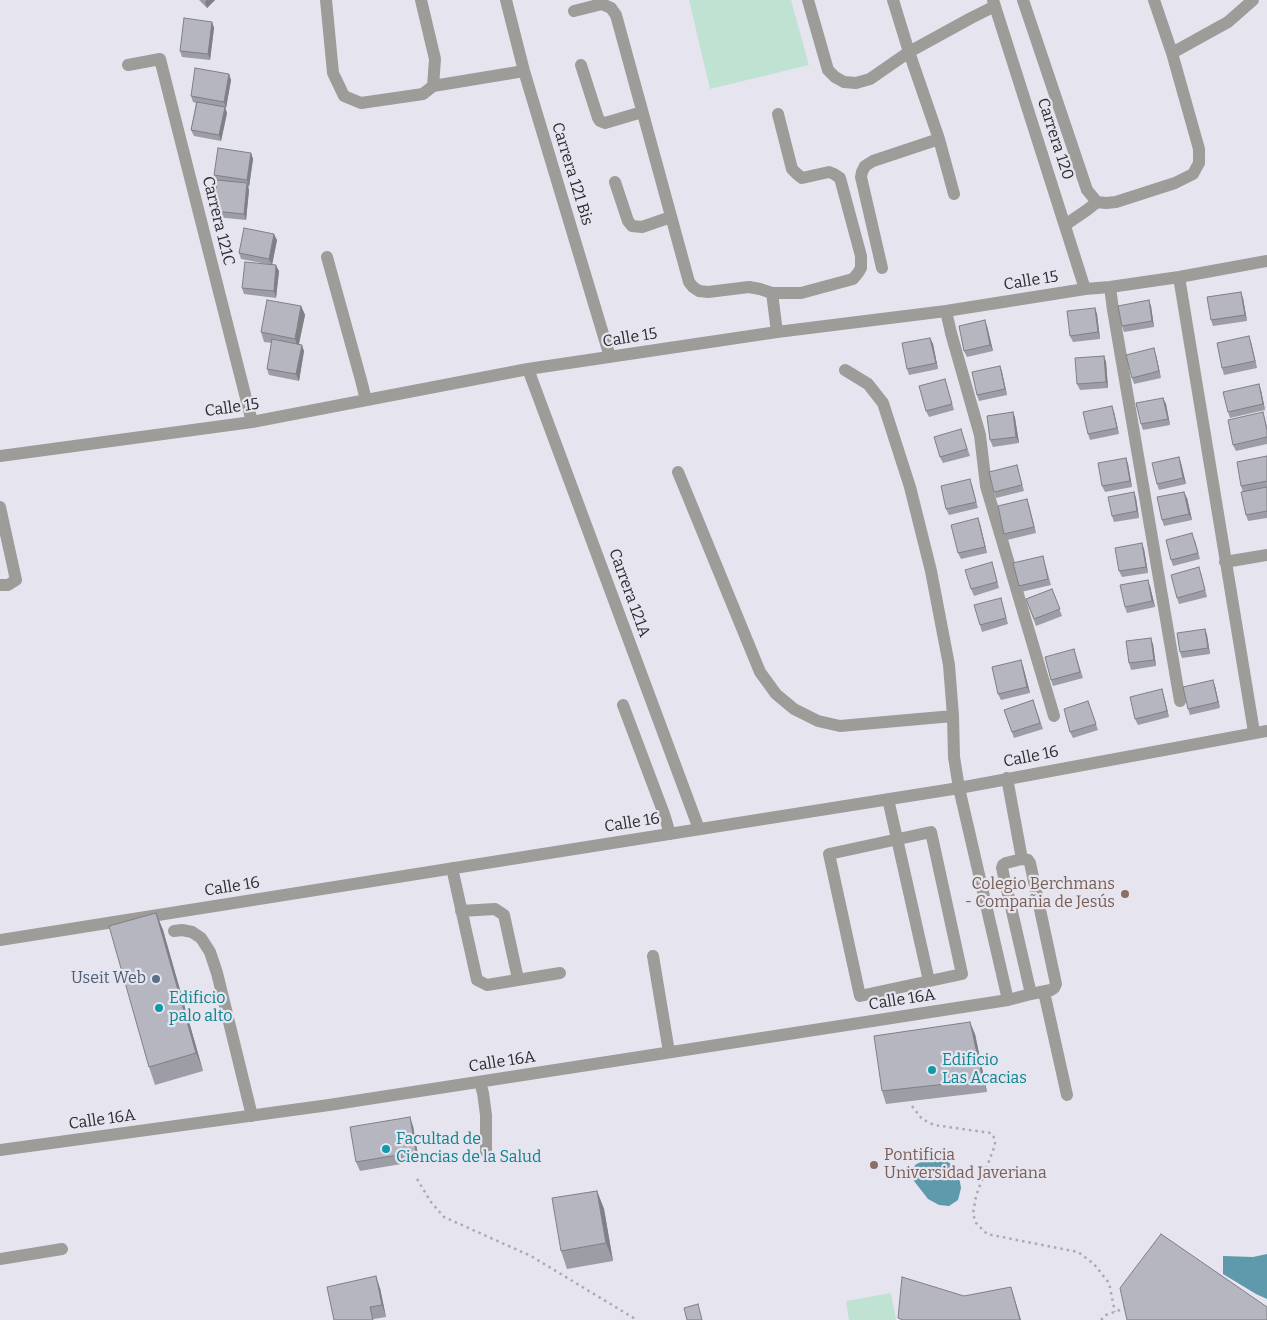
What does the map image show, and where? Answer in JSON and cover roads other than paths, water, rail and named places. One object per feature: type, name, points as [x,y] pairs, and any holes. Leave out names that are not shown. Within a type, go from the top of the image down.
[{"type":"street","points":[[326,0],[333,73],[344,96],[361,104],[423,94],[433,86],[524,71]]},
{"type":"street","points":[[421,0],[435,59],[433,86]]},
{"type":"street","name":"Carrera 121 Bis","points":[[506,0],[524,71],[610,357]]},
{"type":"street","points":[[808,0],[828,70],[844,82],[856,83],[870,79],[909,52],[971,18],[994,3]]},
{"type":"street","points":[[893,0],[939,139],[954,194]]},
{"type":"street","points":[[1023,0],[1088,190],[1097,202]]},
{"type":"street","points":[[1065,225],[1097,202],[1116,202],[1175,183],[1193,174],[1199,163],[1199,148],[1172,53],[1154,0]]},
{"type":"street","points":[[1172,53],[1228,22],[1253,0]]},
{"type":"street","name":"Carrera 120","points":[[994,3],[1085,289]]},
{"type":"street","points":[[574,11],[602,4],[611,8],[616,15],[689,282],[692,287],[699,291],[708,292],[749,287],[772,293],[801,293],[853,279],[861,268],[862,256],[840,178],[829,172],[802,178],[792,169],[778,114]]},
{"type":"street","name":"Carrera 121C","points":[[128,65],[160,59],[252,422]]},
{"type":"street","points":[[581,65],[600,121],[605,122],[642,112]]},
{"type":"street","points":[[882,268],[861,177],[862,172],[865,166],[873,161],[939,139]]},
{"type":"street","points":[[615,182],[628,221],[632,226],[642,227],[671,217]]},
{"type":"street","points":[[326,257],[366,400]]},
{"type":"street","name":"Calle 15","points":[[0,456],[252,422],[528,369],[777,332],[946,311],[1085,289],[1179,277],[1267,261]]},
{"type":"street","points":[[1179,277],[1254,732]]},
{"type":"street","points":[[1110,287],[1112,310],[1180,701]]},
{"type":"street","points":[[772,293],[777,332]]},
{"type":"street","points":[[946,311],[950,333],[980,435],[986,486],[1054,716]]},
{"type":"street","name":"Carrera 121A","points":[[528,369],[699,829]]},
{"type":"street","points":[[845,370],[868,384],[883,403],[910,487],[931,571],[949,665],[954,757],[959,788],[1008,1000]]},
{"type":"street","points":[[678,472],[760,672],[776,694],[794,709],[818,721],[840,726],[953,716]]},
{"type":"street","points":[[0,507],[6,560],[16,580],[8,585],[0,585]]},
{"type":"street","points":[[1225,562],[1267,555]]},
{"type":"street","points":[[623,706],[670,834]]},
{"type":"street","name":"Calle 16","points":[[0,940],[959,788],[1267,730]]},
{"type":"street","points":[[1007,778],[1022,859]]},
{"type":"street","points":[[888,799],[930,981]]},
{"type":"street","points":[[931,832],[962,974],[860,996],[829,854],[897,839],[931,832]]},
{"type":"street","points":[[1031,994],[1002,868],[1006,863],[1022,859],[1028,860],[1030,863],[1055,978],[1056,984],[1054,988],[1044,992],[1067,1095]]},
{"type":"street","points":[[452,868],[478,980],[487,985],[560,973]]},
{"type":"street","points":[[461,911],[495,909],[504,915],[518,979]]},
{"type":"street","points":[[174,931],[192,932],[201,938],[210,952],[217,973],[252,1116]]},
{"type":"street","points":[[654,956],[669,1052]]},
{"type":"street","name":"Calle 16A","points":[[0,1150],[329,1105],[1008,1000],[1044,992]]},
{"type":"street","points":[[480,1082],[486,1115],[486,1152]]},
{"type":"street","points":[[0,1260],[62,1249]]},
{"type":"water","points":[[924,1160],[945,1160],[951,1164],[959,1176],[961,1188],[958,1200],[949,1206],[939,1205],[928,1199],[914,1181],[912,1174],[915,1165]]},
{"type":"water","points":[[1267,1254],[1267,1299],[1223,1274],[1223,1256],[1253,1257]]},
{"type":"place","name":"Colegio Berchmans - Compañia de Jesús","points":[[1125,894]]},
{"type":"place","name":"Useit Web","points":[[156,979]]},
{"type":"place","name":"Edificio palo alto","points":[[159,1008]]},
{"type":"place","name":"Edificio Las Acacias","points":[[932,1070]]},
{"type":"place","name":"Facultad de Ciencias de la Salud","points":[[386,1149]]},
{"type":"place","name":"Pontificia Universidad Javeriana","points":[[874,1165]]}]
